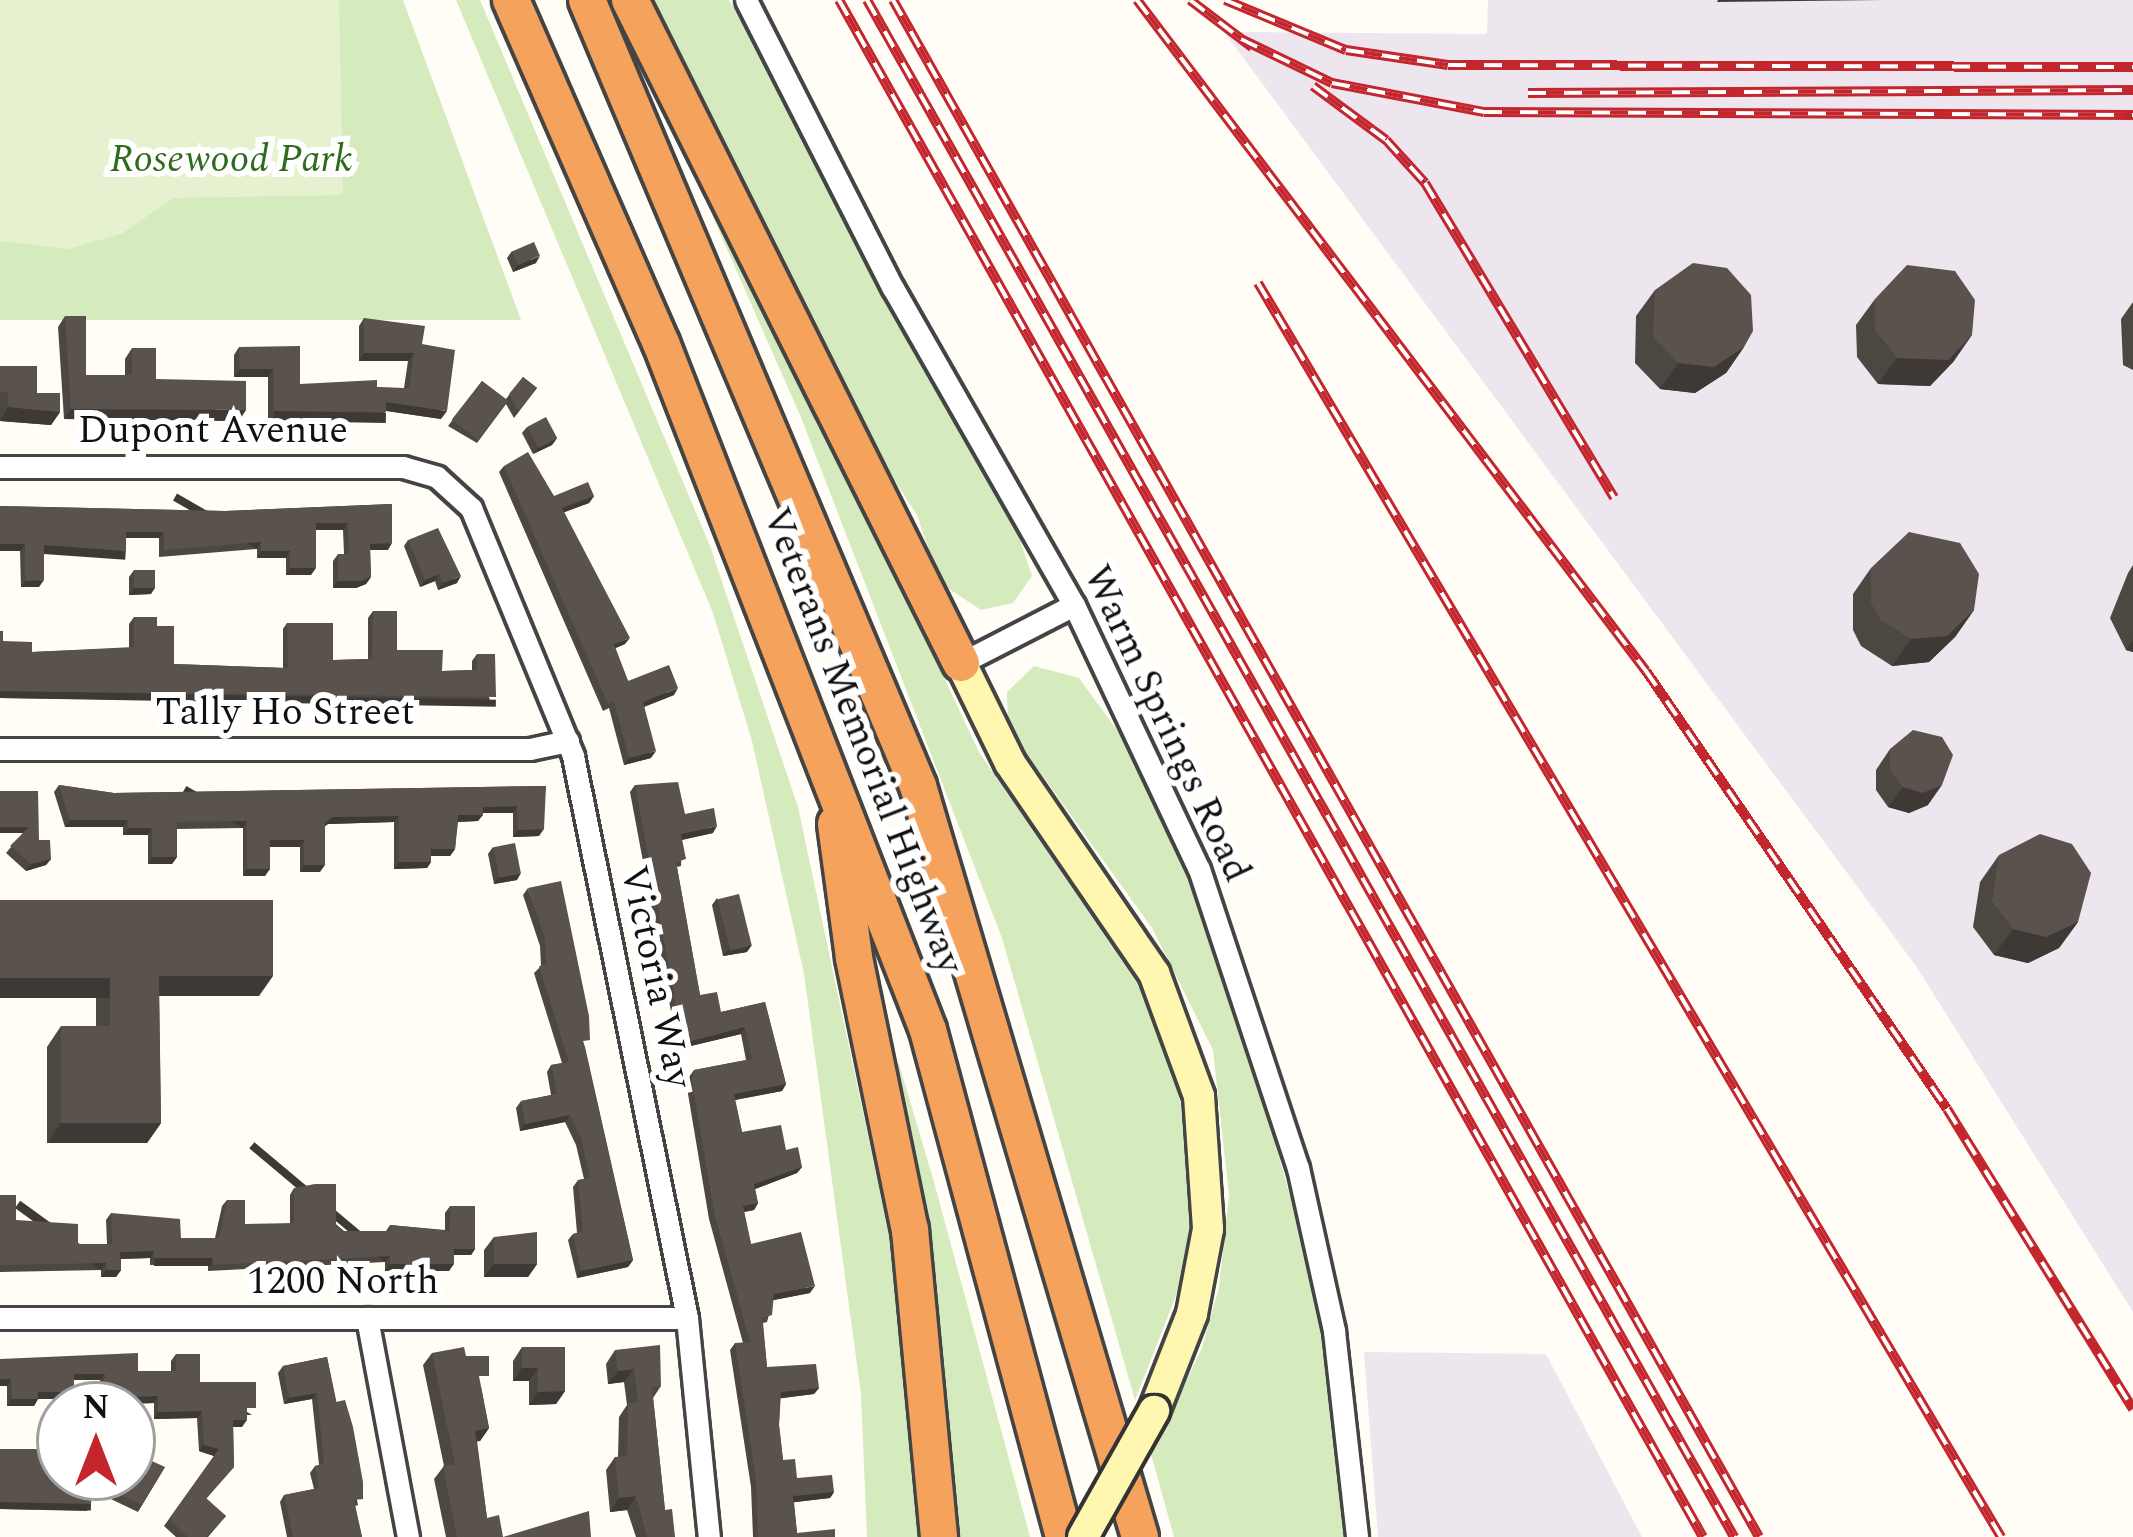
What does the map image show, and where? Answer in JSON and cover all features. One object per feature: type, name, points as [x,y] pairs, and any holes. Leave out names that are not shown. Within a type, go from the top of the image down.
[{"type":"highway","name":"Veterans Memorial Highway","points":[[511,0],[661,343],[928,1030],[1064,1537]]},
{"type":"highway","name":"Veterans Memorial Highway","points":[[587,0],[918,786],[1140,1537]]},
{"type":"highway","points":[[630,0],[961,663]]},
{"type":"highway","points":[[827,761],[854,958],[910,1230],[939,1537]]},
{"type":"main road","points":[[961,663],[1010,763],[1154,973],[1187,1050],[1207,1147],[1208,1229],[1192,1314],[1154,1411],[1083,1537]]},
{"type":"street","name":"Warm Springs Road","points":[[746,0],[893,288],[1074,605],[1138,731],[1248,997],[1298,1168],[1334,1331],[1358,1537]]},
{"type":"street","name":"Dupont Avenue","points":[[0,467],[426,472]]},
{"type":"street","name":"Victoria Way","points":[[426,472],[471,508],[568,741],[687,1318],[709,1537]]},
{"type":"street","points":[[961,663],[1074,605]]},
{"type":"street","name":"Tally Ho Street","points":[[0,749],[530,749],[568,741]]},
{"type":"street","name":"1200 North","points":[[0,1318],[687,1318]]},
{"type":"street","points":[[367,1318],[408,1537]]},
{"type":"shaded area","points":[[1488,0],[2133,0],[2133,1312],[1916,966],[1224,32],[1487,34]]},
{"type":"shaded area","points":[[1364,1352],[1546,1354],[1642,1537],[1378,1537]]},
{"type":"green space","name":"Rosewood Park","points":[[0,0],[403,0],[521,320],[0,320]]},
{"type":"green space","points":[[0,0],[339,0],[343,195],[173,198],[123,233],[69,249],[0,241]]},
{"type":"green space","points":[[456,0],[480,0],[710,546],[798,807],[908,1324],[923,1537],[867,1537],[861,1394],[804,974],[752,741],[713,613]]},
{"type":"green space","points":[[645,0],[729,0],[1014,522],[1032,576],[1013,603],[981,610],[940,583],[917,515],[873,447]]},
{"type":"green space","points":[[724,211],[979,752],[1139,986],[1168,1046],[1191,1152],[1190,1224],[1179,1288],[1135,1400],[1002,938],[800,415],[712,215]]},
{"type":"green space","points":[[1034,666],[1079,678],[1141,763],[1232,991],[1314,1281],[1346,1537],[1174,1537],[1151,1454],[1202,1348],[1219,1287],[1229,1195],[1213,1050],[1152,928],[1008,728],[1007,692]]},
{"type":"green space","points":[[899,1064],[1030,1537],[956,1537],[888,1068]]},
{"type":"building","points":[[534,242],[540,256],[518,265],[512,251]]},
{"type":"building","points":[[1693,263],[1727,268],[1751,295],[1753,331],[1744,347],[1714,367],[1678,363],[1653,337],[1655,290]]},
{"type":"building","points":[[1907,265],[1955,271],[1975,300],[1972,335],[1948,360],[1897,358],[1875,330],[1875,299]]},
{"type":"building","points":[[65,316],[86,316],[86,375],[132,375],[132,348],[156,348],[156,379],[246,381],[246,410],[71,409]]},
{"type":"building","points":[[364,318],[425,326],[422,344],[455,350],[447,411],[386,402],[386,412],[274,411],[273,369],[240,369],[239,347],[300,346],[300,384],[377,380],[377,388],[409,388],[414,353],[364,353]]},
{"type":"building","points":[[0,366],[37,366],[37,393],[60,393],[60,412],[8,407],[8,392],[0,392]]},
{"type":"building","points":[[523,377],[537,388],[518,411],[509,394]]},
{"type":"building","points":[[482,381],[508,401],[478,440],[452,420]]},
{"type":"building","points":[[546,417],[557,438],[539,448],[527,427]]},
{"type":"building","points":[[528,452],[554,496],[588,482],[594,496],[562,508],[630,638],[614,644],[628,681],[669,665],[678,688],[643,702],[656,751],[629,758],[614,701],[608,704],[504,466]]},
{"type":"building","points":[[392,504],[392,543],[370,544],[371,577],[361,581],[338,581],[338,554],[349,554],[348,523],[316,523],[316,568],[290,568],[290,551],[261,551],[261,542],[164,550],[164,532],[126,532],[126,551],[44,545],[44,580],[25,581],[25,544],[0,544],[0,506],[225,511]]},
{"type":"building","points":[[438,528],[461,576],[443,583],[439,574],[425,580],[408,540]]},
{"type":"building","points":[[1909,532],[1960,543],[1979,574],[1974,610],[1947,636],[1911,639],[1880,619],[1871,603],[1871,568]]},
{"type":"building","points":[[134,570],[155,570],[155,588],[134,588]]},
{"type":"building","points":[[373,611],[397,611],[397,650],[443,650],[442,671],[477,670],[477,654],[495,654],[496,697],[0,691],[0,631],[3,641],[32,642],[32,652],[134,647],[134,617],[157,617],[157,626],[174,626],[174,664],[288,668],[287,623],[333,623],[333,660],[372,659]]},
{"type":"building","points":[[1913,730],[1942,737],[1953,755],[1942,785],[1923,793],[1903,787],[1890,770],[1890,749]]},
{"type":"building","points":[[678,782],[685,814],[714,808],[717,826],[681,834],[686,859],[676,862],[700,995],[717,992],[721,1012],[765,1002],[786,1084],[734,1094],[742,1132],[781,1125],[786,1150],[798,1147],[802,1167],[754,1184],[758,1203],[743,1206],[751,1244],[801,1232],[815,1286],[774,1294],[772,1315],[762,1318],[767,1367],[816,1364],[819,1388],[781,1392],[779,1425],[783,1460],[795,1459],[797,1478],[832,1475],[834,1492],[793,1496],[797,1533],[835,1529],[835,1537],[758,1537],[756,1480],[735,1343],[750,1342],[714,1212],[692,1081],[694,1070],[752,1059],[745,1027],[683,1043],[635,785]]},
{"type":"building","points":[[59,785],[114,793],[546,786],[544,829],[518,830],[517,806],[483,807],[483,815],[458,815],[455,849],[431,849],[431,862],[399,862],[399,816],[332,817],[325,823],[325,865],[304,865],[304,840],[270,840],[270,869],[247,869],[247,821],[177,822],[177,857],[152,857],[152,828],[128,828],[128,820],[70,820]]},
{"type":"building","points":[[0,791],[38,791],[39,840],[50,840],[51,859],[31,864],[10,846],[29,827],[0,827]]},
{"type":"building","points":[[2040,834],[2072,844],[2091,873],[2078,922],[2046,937],[2013,929],[1992,901],[1999,855]]},
{"type":"building","points":[[515,843],[521,873],[499,878],[493,847]]},
{"type":"building","points":[[561,881],[589,1016],[590,1040],[583,1041],[633,1260],[581,1271],[573,1234],[583,1231],[578,1180],[590,1178],[581,1138],[570,1115],[525,1124],[521,1101],[557,1094],[551,1065],[569,1062],[539,966],[546,965],[545,939],[528,888]]},
{"type":"building","points":[[739,894],[752,945],[730,951],[718,899]]},
{"type":"building","points":[[0,900],[273,900],[273,976],[159,976],[161,1123],[61,1123],[61,1026],[110,1026],[110,978],[0,978]]},
{"type":"building","points":[[336,1184],[336,1226],[344,1231],[390,1231],[390,1225],[450,1231],[450,1206],[475,1206],[475,1249],[454,1249],[454,1264],[390,1264],[390,1256],[213,1265],[212,1258],[154,1258],[154,1251],[120,1252],[121,1270],[106,1270],[106,1263],[0,1265],[0,1195],[16,1195],[16,1220],[78,1224],[78,1244],[112,1244],[111,1213],[180,1219],[181,1238],[219,1238],[227,1200],[245,1200],[245,1224],[294,1223],[294,1188]]},
{"type":"building","points":[[537,1232],[537,1264],[494,1264],[494,1237]]},
{"type":"building","points":[[660,1345],[661,1386],[652,1387],[665,1510],[672,1509],[675,1537],[647,1537],[636,1496],[619,1498],[615,1457],[627,1456],[628,1403],[638,1402],[634,1369],[618,1371],[615,1350]]},
{"type":"building","points":[[464,1347],[466,1356],[489,1356],[489,1376],[479,1376],[489,1428],[475,1431],[487,1518],[499,1515],[503,1537],[457,1537],[443,1466],[455,1464],[432,1353]]},
{"type":"building","points":[[522,1347],[565,1347],[565,1391],[538,1392],[538,1368],[522,1368]]},
{"type":"building","points":[[138,1353],[138,1371],[176,1371],[176,1354],[200,1354],[200,1382],[256,1382],[256,1408],[247,1408],[247,1420],[233,1420],[234,1467],[206,1498],[226,1516],[206,1537],[188,1537],[169,1519],[219,1449],[204,1445],[202,1411],[158,1412],[156,1381],[104,1381],[105,1374],[74,1374],[74,1381],[36,1381],[36,1399],[12,1399],[11,1379],[0,1379],[0,1359]]},
{"type":"building","points":[[327,1357],[336,1402],[345,1400],[353,1427],[363,1482],[363,1499],[354,1500],[362,1537],[293,1537],[284,1495],[319,1488],[315,1466],[324,1464],[317,1393],[289,1398],[283,1366]]},
{"type":"building","points":[[0,1449],[36,1449],[36,1501],[91,1504],[0,1502]]},
{"type":"building","points":[[589,1511],[591,1537],[503,1537]]},
{"type":"railway","points":[[839,0],[1703,1537]]},
{"type":"railway","points":[[867,0],[1734,1537]]},
{"type":"railway","points":[[893,0],[1759,1537]]},
{"type":"railway","points":[[1137,0],[1646,671],[1947,1109],[2133,1409]]},
{"type":"railway","points":[[1190,0],[1252,47]]},
{"type":"railway","points":[[1225,0],[1346,50],[1448,65],[2133,67]]},
{"type":"railway","points":[[1241,39],[1332,83],[1484,112],[2133,115]]},
{"type":"railway","points":[[1313,86],[1386,140],[1425,183],[1614,498]]},
{"type":"railway","points":[[1528,93],[2133,90]]},
{"type":"railway","points":[[1258,283],[2001,1537]]}]
